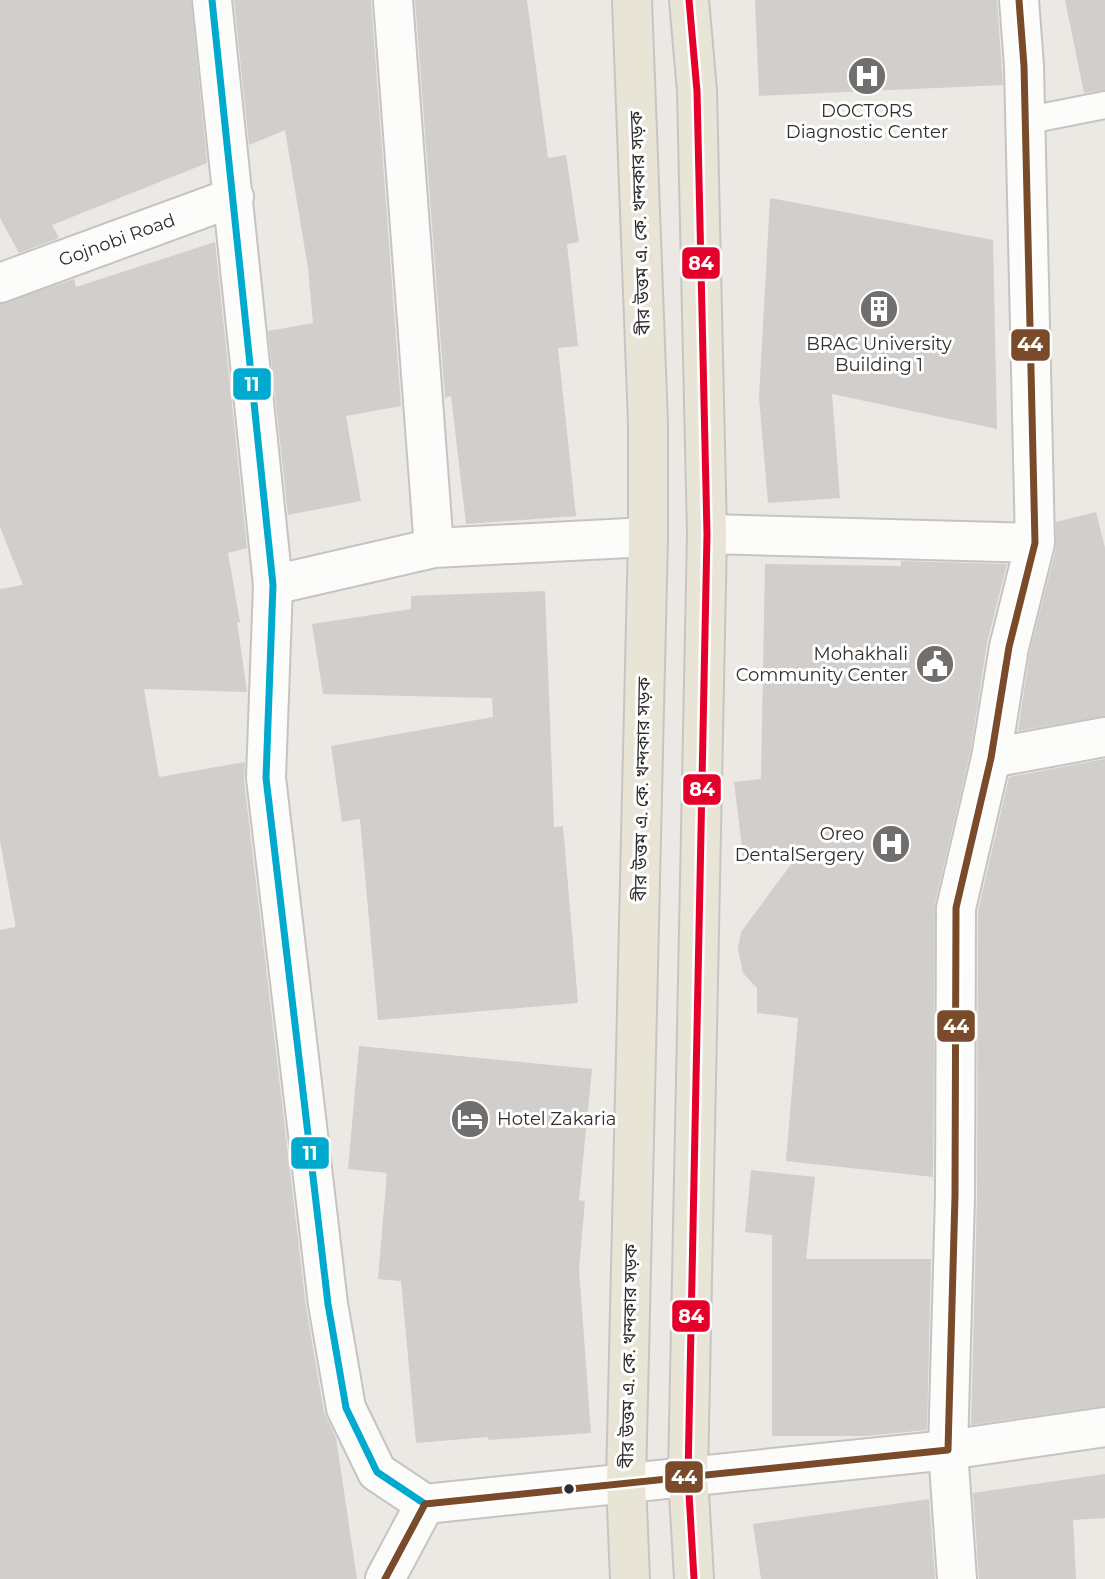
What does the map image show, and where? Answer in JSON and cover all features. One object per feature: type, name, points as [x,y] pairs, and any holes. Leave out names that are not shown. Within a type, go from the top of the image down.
[{"type":"main road","name":"বীর উত্তম এ. কে. খন্দকার সড়ক","points":[[630,1579],[626,1482],[648,537],[648,424],[632,0]]},
{"type":"main road","points":[[689,0],[697,91],[707,534],[688,1476],[694,1579]]},
{"type":"street","points":[[212,0],[273,584],[266,778],[328,1304],[346,1408],[377,1472],[425,1504],[948,1450],[1105,1426]]},
{"type":"street","points":[[393,0],[434,548]]},
{"type":"street","points":[[957,1579],[948,1450],[955,1196],[956,908],[991,758],[1009,647],[1035,543],[1024,121],[1018,0]]},
{"type":"street","name":"Gojnobi Road","points":[[0,283],[234,197]]},
{"type":"street","points":[[707,534],[1035,543]]},
{"type":"street","points":[[273,584],[434,548],[648,537]]},
{"type":"street","points":[[991,758],[1105,737]]},
{"type":"street","points":[[385,1579],[425,1504]]},
{"type":"lane","points":[[1024,121],[1105,104]]},
{"type":"building","points":[[0,0],[191,0],[207,163],[52,225],[59,238],[19,253],[0,218]]},
{"type":"building","points":[[234,0],[371,0],[401,406],[346,416],[361,501],[288,515],[268,331],[313,323],[308,268],[285,130],[249,145]]},
{"type":"building","points":[[415,0],[527,0],[548,158],[566,155],[579,242],[567,244],[578,346],[558,348],[576,516],[466,524],[451,396],[445,398]]},
{"type":"building","points":[[755,0],[997,0],[1003,85],[759,96]]},
{"type":"building","points":[[1065,0],[1105,0],[1105,90],[1084,93]]},
{"type":"building","name":"BRAC University Building 1","points":[[770,198],[993,240],[997,429],[832,394],[840,498],[768,503],[759,397]]},
{"type":"building","points":[[215,242],[247,548],[228,553],[240,622],[237,622],[247,692],[144,689],[159,777],[245,762],[244,781],[306,1307],[324,1412],[336,1438],[357,1579],[0,1579],[0,930],[15,927],[15,922],[0,841],[0,589],[23,585],[0,527],[0,304],[74,279],[76,287]]},
{"type":"building","points":[[1096,512],[1105,548],[1105,716],[1018,731],[1030,651],[1056,548],[1056,522]]},
{"type":"building","points":[[901,561],[1007,564],[987,643],[970,754],[935,903],[933,1177],[786,1161],[798,1018],[757,1013],[757,988],[743,973],[738,949],[741,932],[795,859],[744,864],[734,782],[761,779],[765,564],[901,566]]},
{"type":"building","points":[[545,591],[554,827],[563,826],[578,1003],[378,1020],[360,819],[342,822],[331,746],[493,717],[492,698],[323,694],[312,624],[411,609],[411,596]]},
{"type":"building","points":[[1105,759],[1105,1406],[971,1425],[977,1197],[978,911],[1009,777]]},
{"type":"building","points":[[359,1046],[592,1069],[579,1200],[585,1201],[579,1269],[591,1433],[416,1443],[401,1281],[378,1279],[387,1173],[348,1169]]},
{"type":"building","points":[[751,1170],[815,1177],[806,1259],[931,1259],[927,1430],[866,1436],[772,1436],[772,1235],[745,1232]]},
{"type":"building","points":[[1105,1474],[1105,1518],[1073,1520],[1076,1579],[979,1579],[973,1493]]},
{"type":"building","points":[[929,1499],[935,1579],[761,1579],[753,1524]]},
{"type":"transit line","name":"11","points":[[212,0],[273,585],[266,778],[328,1304],[346,1408],[377,1472],[425,1504]]},
{"type":"transit line","name":"84","points":[[689,0],[697,91],[707,534],[688,1476],[694,1579]]},
{"type":"transit line","name":"44","points":[[385,1579],[425,1504],[948,1450],[955,1196],[956,908],[991,758],[1009,647],[1035,543],[1024,66],[1019,0]]},
{"type":"place","name":"DOCTORS Diagnostic Center","points":[[867,76]]},
{"type":"place","name":"BRAC University Building 1","points":[[879,309]]},
{"type":"place","name":"Mohakhali Community Center","points":[[935,664]]},
{"type":"place","name":"Oreo DentalSergery","points":[[891,844]]},
{"type":"place","name":"Hotel Zakaria","points":[[470,1119]]}]
